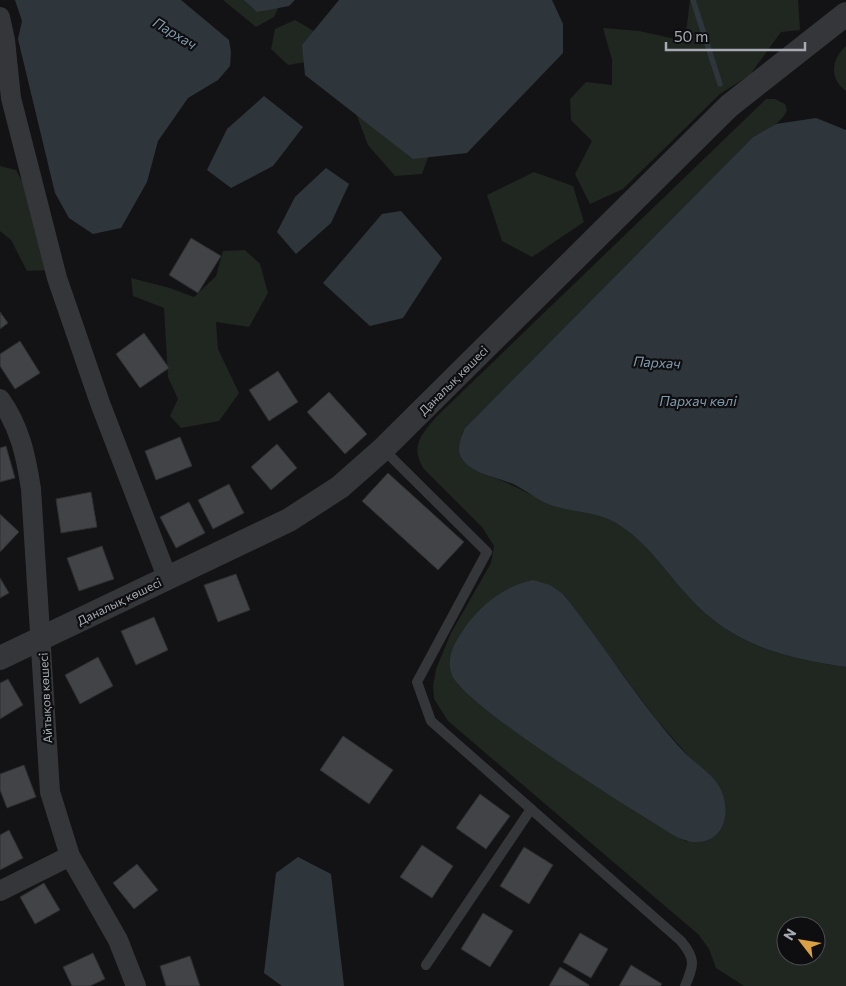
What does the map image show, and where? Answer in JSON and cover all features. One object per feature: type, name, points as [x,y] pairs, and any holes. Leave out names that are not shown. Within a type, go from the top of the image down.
[{"type":"street","name":"Даналық көшесі","points":[[0,658],[289,520],[340,487],[383,449],[729,106],[846,14]]},
{"type":"street","points":[[0,17],[5,40],[11,98],[57,278],[100,403],[167,577]]},
{"type":"street","name":"Айтықов көшесі","points":[[4,411],[26,451],[31,489],[50,792],[70,856],[118,940],[136,986]]},
{"type":"street","points":[[0,891],[70,856]]},
{"type":"lane","points":[[383,449],[487,552],[417,682],[431,721],[681,941],[691,953],[693,967],[685,986]]},
{"type":"lane","points":[[426,965],[531,809]]},
{"type":"shaded area","points":[[223,0],[282,0],[274,17],[256,27]]},
{"type":"shaded area","points":[[690,0],[798,0],[800,30],[781,32],[750,75],[720,94],[623,189],[590,204],[575,174],[592,141],[571,120],[570,99],[586,82],[612,85],[612,60],[603,28],[639,31],[685,41]]},
{"type":"shaded area","points":[[295,20],[322,36],[434,141],[422,174],[395,176],[368,145],[354,108],[312,61],[288,65],[271,49],[275,29]]},
{"type":"shaded area","points":[[846,46],[846,91],[837,81],[834,69],[837,57]]},
{"type":"shaded area","points":[[766,99],[775,99],[785,104],[787,110],[785,115],[773,126],[753,137],[465,428],[486,475],[558,507],[597,514],[621,526],[647,548],[705,613],[741,638],[780,654],[846,667],[846,986],[744,986],[716,968],[709,949],[699,935],[448,721],[434,699],[433,686],[436,669],[451,633],[491,563],[494,546],[482,527],[424,469],[418,454],[418,447],[422,435],[437,416]],"holes":[[[563,594],[655,718],[691,759],[687,842],[649,820],[506,724],[457,684]]]},
{"type":"shaded area","points":[[0,166],[16,170],[30,196],[51,270],[27,271],[11,240],[0,231]]},
{"type":"shaded area","points":[[534,172],[573,186],[584,222],[532,257],[502,241],[487,195]]},
{"type":"shaded area","points":[[245,250],[260,264],[268,293],[249,327],[216,322],[218,349],[239,393],[219,421],[181,428],[170,416],[178,399],[168,377],[164,308],[133,296],[131,278],[170,288],[194,297],[216,276],[223,251]]},
{"type":"water","points":[[15,0],[181,0],[229,40],[231,52],[230,66],[218,80],[188,98],[158,141],[147,182],[121,228],[93,234],[69,218],[55,193],[18,39],[22,21]]},
{"type":"water","points":[[244,0],[295,0],[289,6],[257,12]]},
{"type":"water","points":[[339,0],[552,0],[563,24],[563,53],[467,153],[413,159],[305,75],[302,45]]},
{"type":"water","points":[[264,96],[303,127],[273,166],[231,188],[207,170],[227,129]]},
{"type":"water","name":"Пархач көлі","points":[[816,118],[846,130],[846,667],[801,659],[760,646],[740,637],[704,612],[646,547],[627,530],[601,516],[549,504],[517,486],[479,472],[466,463],[461,457],[459,450],[465,428],[753,137],[776,124]]},
{"type":"water","points":[[326,168],[349,184],[331,223],[296,254],[277,232],[295,197]]},
{"type":"water","points":[[401,211],[442,258],[403,318],[370,326],[323,283],[382,214]]},
{"type":"water","points":[[533,580],[550,585],[563,594],[653,716],[686,754],[717,783],[725,801],[725,814],[719,831],[710,839],[696,842],[675,836],[591,783],[486,710],[463,690],[452,675],[450,668],[451,655],[466,626],[495,597],[513,586]]},
{"type":"water","points":[[298,857],[331,874],[344,986],[282,986],[264,973],[276,873]]},
{"type":"building","points":[[191,238],[221,256],[198,293],[169,275]]},
{"type":"building","points":[[0,312],[8,323],[0,329]]},
{"type":"building","points":[[144,333],[169,368],[140,388],[116,354]]},
{"type":"building","points":[[20,341],[40,373],[15,389],[0,366],[0,354]]},
{"type":"building","points":[[278,371],[298,402],[269,421],[249,390]]},
{"type":"building","points":[[329,392],[367,434],[345,454],[307,412]]},
{"type":"building","points":[[180,437],[192,466],[156,480],[145,451]]},
{"type":"building","points":[[277,444],[297,468],[271,490],[251,467]]},
{"type":"building","points":[[6,446],[15,478],[0,482],[0,448]]},
{"type":"building","points":[[388,473],[464,542],[438,570],[362,501]]},
{"type":"building","points":[[229,484],[244,513],[213,529],[198,500]]},
{"type":"building","points":[[91,492],[97,527],[61,533],[56,499]]},
{"type":"building","points":[[189,502],[205,533],[176,548],[160,517]]},
{"type":"building","points":[[0,514],[19,532],[0,552]]},
{"type":"building","points":[[102,546],[114,579],[79,591],[67,558]]},
{"type":"building","points":[[236,574],[250,610],[218,622],[204,585]]},
{"type":"building","points":[[0,578],[9,593],[0,598]]},
{"type":"building","points":[[154,617],[168,650],[136,665],[121,631]]},
{"type":"building","points":[[98,657],[113,686],[80,704],[65,675]]},
{"type":"building","points":[[8,679],[23,705],[0,719],[0,683]]},
{"type":"building","points":[[343,736],[393,770],[369,804],[320,770]]},
{"type":"building","points":[[24,765],[36,797],[7,808],[0,790],[0,774]]},
{"type":"building","points":[[480,794],[510,816],[486,849],[456,828]]},
{"type":"building","points":[[9,830],[23,858],[0,870],[0,835]]},
{"type":"building","points":[[422,845],[453,866],[432,898],[400,877]]},
{"type":"building","points":[[524,847],[553,865],[529,904],[500,886]]},
{"type":"building","points":[[137,864],[158,890],[134,909],[113,883]]},
{"type":"building","points":[[44,883],[60,910],[35,924],[20,897]]},
{"type":"building","points":[[483,913],[513,931],[490,967],[461,949]]},
{"type":"building","points":[[580,933],[608,949],[591,978],[563,962]]},
{"type":"building","points":[[93,953],[105,979],[90,986],[72,986],[63,967]]},
{"type":"building","points":[[190,956],[200,986],[166,986],[160,966]]},
{"type":"building","points":[[631,965],[662,984],[660,986],[619,986]]},
{"type":"building","points":[[560,967],[589,985],[589,986],[549,986]]},
{"type":"waterway","name":"Пархач","points":[[693,0],[720,84]]}]
